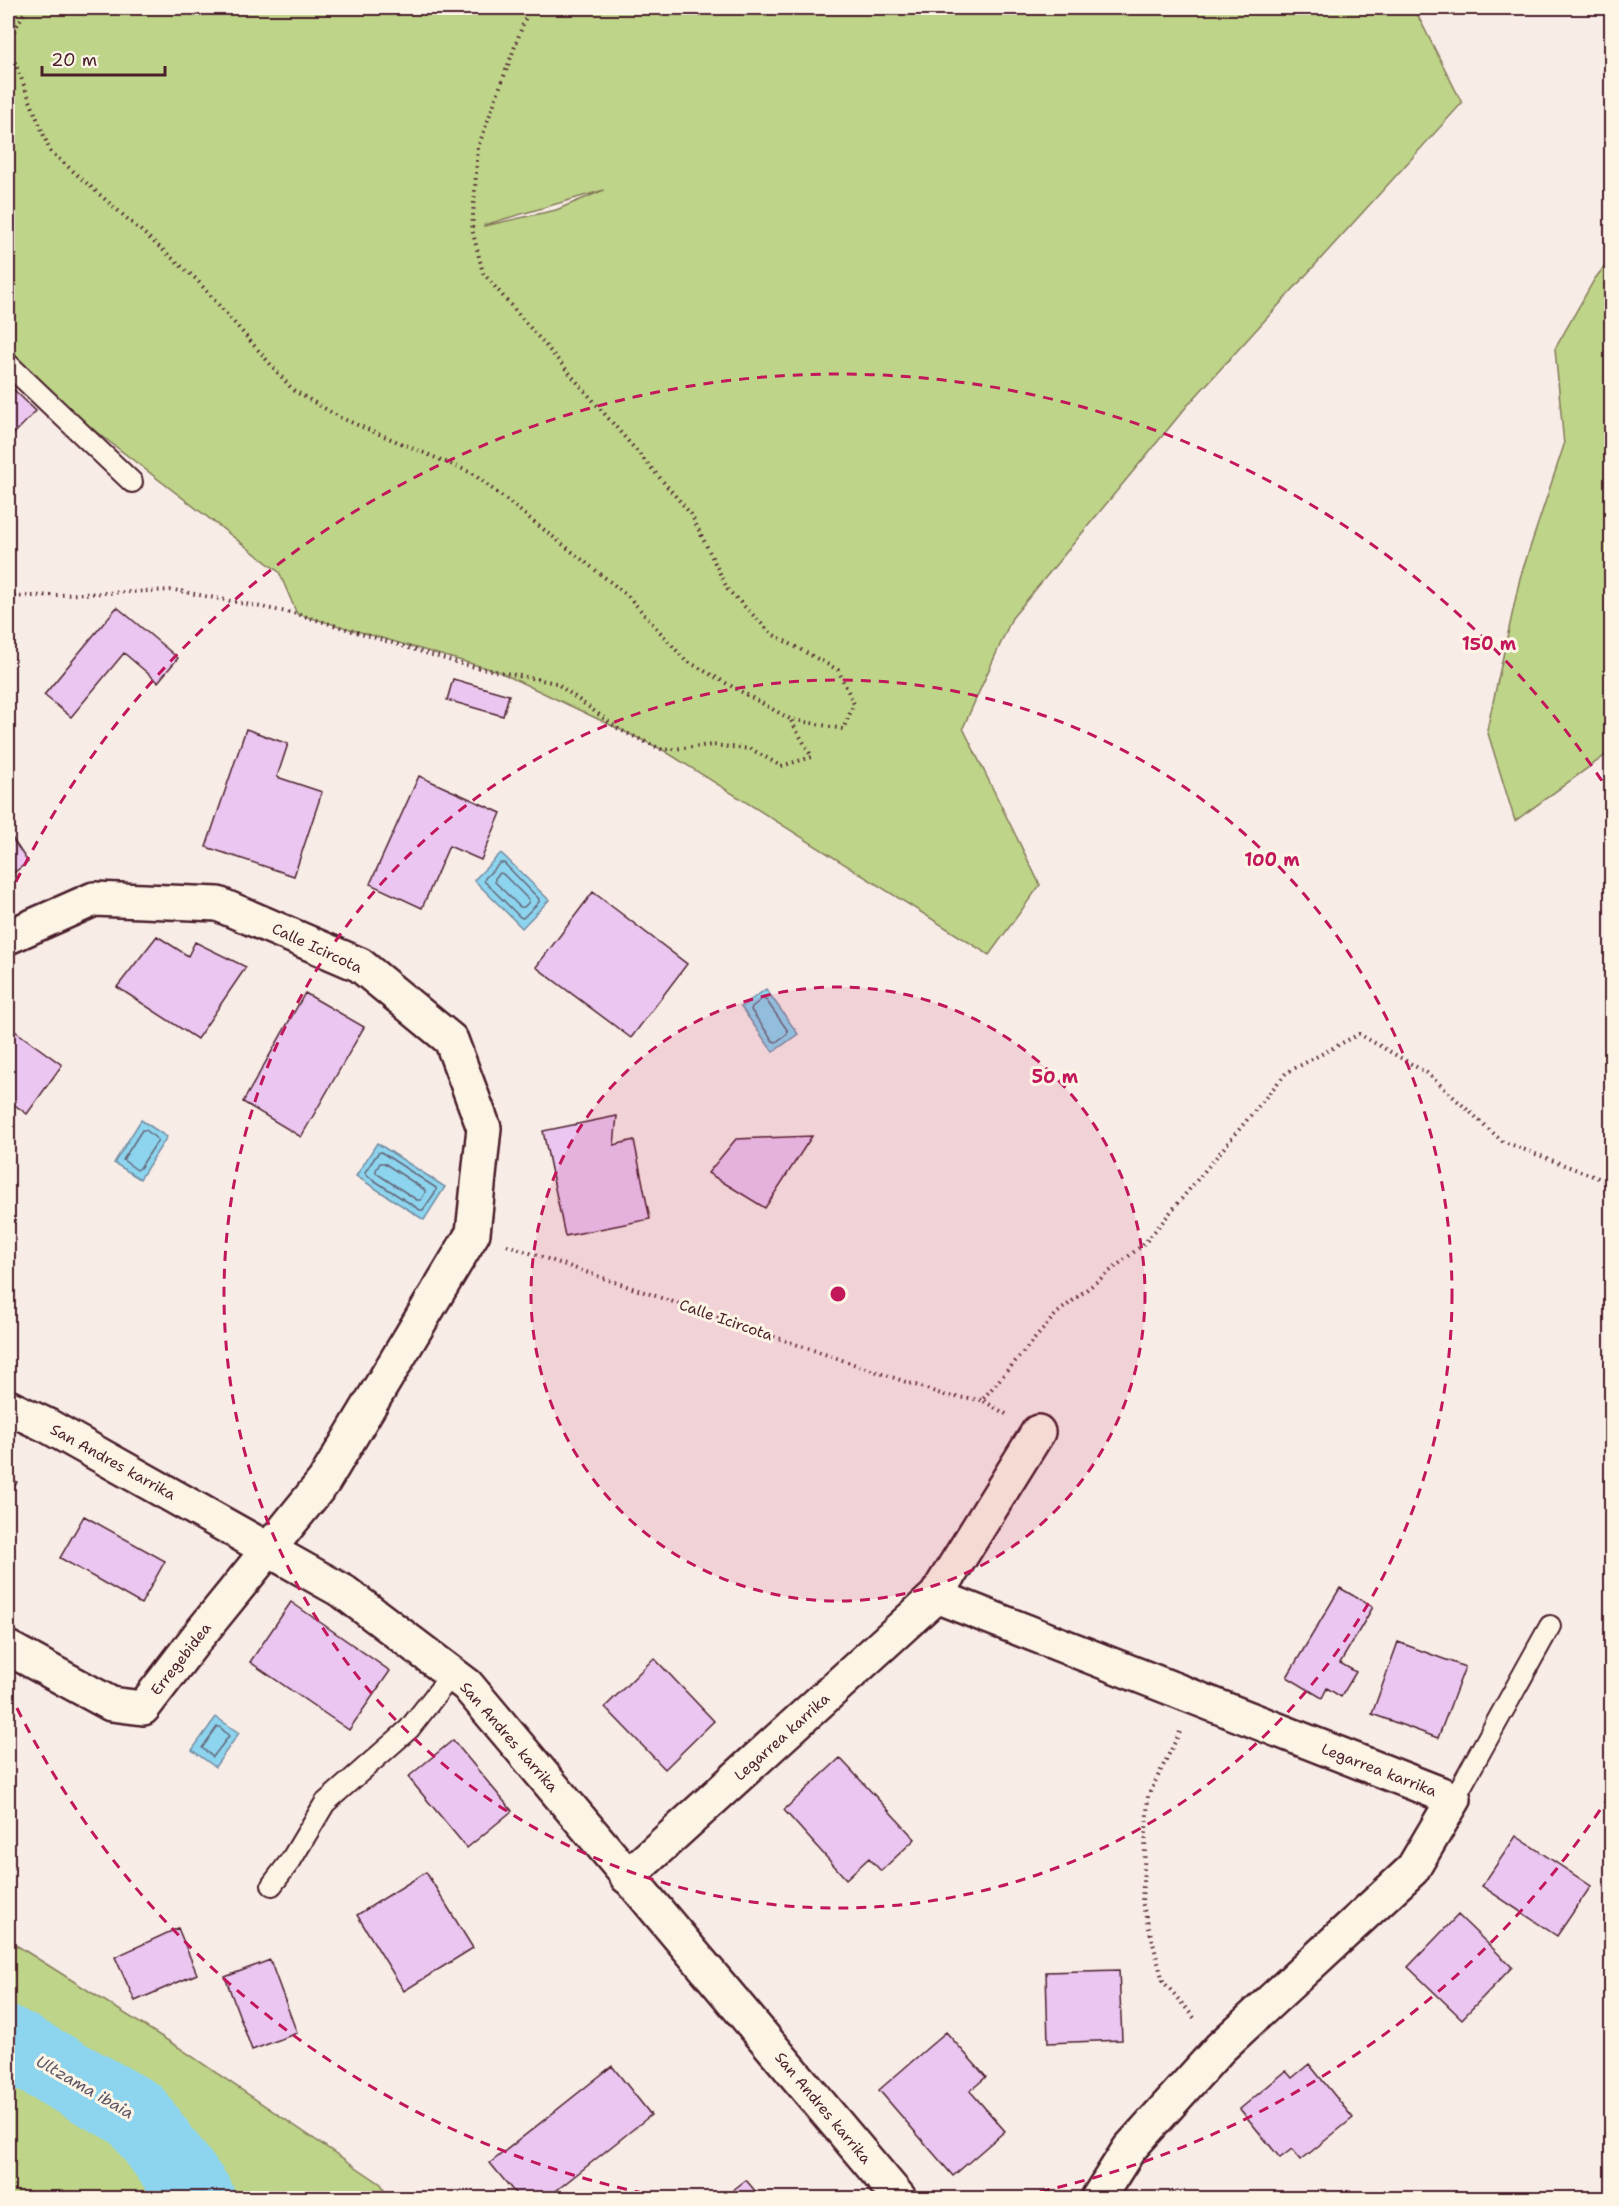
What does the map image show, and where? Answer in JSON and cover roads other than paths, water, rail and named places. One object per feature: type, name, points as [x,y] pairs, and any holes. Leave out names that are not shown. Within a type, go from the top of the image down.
[{"type":"street","name":"Calle Icircota","points":[[8,937],[94,899],[218,904],[360,965],[451,1040],[484,1128],[472,1233],[324,1481],[269,1550]]},
{"type":"street","name":"San Andres karrika","points":[[8,1407],[48,1426],[344,1592],[467,1685],[899,2199]]},
{"type":"street","name":"Legarrea karrika","points":[[627,1877],[936,1596],[1038,1432]]},
{"type":"street","name":"Erregebidea","points":[[8,1648],[111,1704],[143,1708],[269,1550]]},
{"type":"street","name":"Legarrea karrika","points":[[936,1596],[1454,1799],[1412,1870],[1220,2048],[1130,2149],[1098,2199]]},
{"type":"lane","points":[[8,364],[132,482]]},
{"type":"lane","points":[[1454,1799],[1550,1626]]},
{"type":"lane","points":[[272,1885],[291,1860],[325,1803],[410,1729],[452,1674]]},
{"type":"water","points":[[501,853],[549,900],[522,928],[474,880]]},
{"type":"water","points":[[766,989],[798,1034],[773,1052],[741,1007]]},
{"type":"water","points":[[141,1120],[167,1137],[140,1179],[114,1163]]},
{"type":"water","points":[[377,1143],[445,1187],[424,1220],[356,1176]]},
{"type":"water","points":[[216,1717],[239,1733],[215,1767],[192,1750]]},
{"type":"waterway","name":"Ultzama ibaia","points":[[8,2043],[136,2114],[198,2198]]}]
